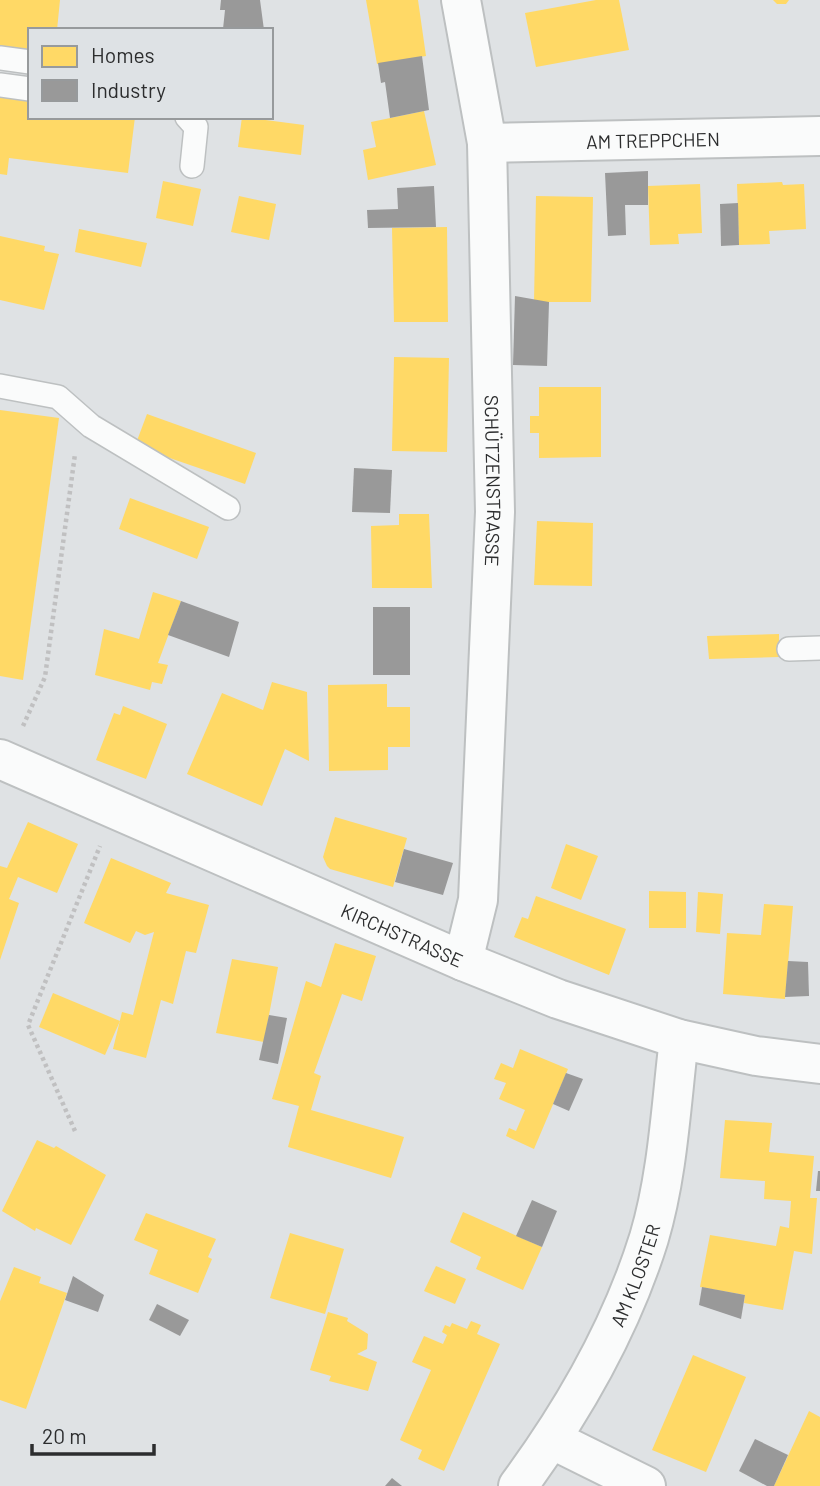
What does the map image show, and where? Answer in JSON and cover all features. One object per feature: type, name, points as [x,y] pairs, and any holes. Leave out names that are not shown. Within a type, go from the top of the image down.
[{"type":"street","name":"SCHÜTZENSTRASSE","points":[[461,0],[487,143],[495,512],[478,900],[463,961]]},
{"type":"street","name":"AM TREPPCHEN","points":[[487,143],[820,136]]},
{"type":"street","name":"KIRCHSTRASSE","points":[[4,761],[220,852],[463,961],[558,999],[679,1039],[756,1056],[820,1064]]},
{"type":"street","name":"AM KLOSTER","points":[[519,1486],[553,1440],[591,1374],[625,1304],[649,1237],[664,1168],[679,1039]]},
{"type":"street","points":[[553,1440],[646,1486]]},
{"type":"lane","points":[[0,58],[28,62]]},
{"type":"lane","points":[[0,85],[28,89]]},
{"type":"lane","points":[[189,119],[196,127],[192,166]]},
{"type":"lane","points":[[0,386],[58,397],[83,419],[228,508]]},
{"type":"lane","points":[[789,649],[820,648]]},
{"type":"path","points":[[4,761],[46,677],[77,437],[83,419]]},
{"type":"path","points":[[75,1131],[28,1025],[114,809]]},
{"type":"building: Homes","points":[[0,0],[60,0],[57,28],[28,28],[28,52],[0,49]]},
{"type":"building: Homes","points":[[366,0],[418,0],[426,56],[377,64]]},
{"type":"building: Homes","points":[[596,0],[619,0],[629,50],[536,67],[525,13]]},
{"type":"building: Homes","points":[[773,0],[789,0],[786,4],[777,4]]},
{"type":"building: Homes","points":[[0,96],[28,100],[28,119],[135,119],[128,173],[9,158],[7,175],[0,174]]},
{"type":"building: Homes","points":[[424,111],[436,165],[368,180],[363,150],[376,147],[371,122]]},
{"type":"building: Homes","points":[[242,119],[304,125],[301,155],[238,147]]},
{"type":"building: Homes","points":[[163,181],[201,189],[193,226],[156,218]]},
{"type":"building: Homes","points":[[782,182],[783,185],[804,184],[806,229],[769,231],[770,244],[739,245],[737,184]]},
{"type":"building: Homes","points":[[700,184],[702,233],[678,234],[679,244],[650,245],[648,186]]},
{"type":"building: Homes","points":[[239,196],[276,204],[269,240],[231,232]]},
{"type":"building: Homes","points":[[536,196],[593,197],[591,302],[534,302]]},
{"type":"building: Homes","points":[[447,227],[448,322],[394,322],[392,228]]},
{"type":"building: Homes","points":[[79,229],[147,243],[141,267],[75,252]]},
{"type":"building: Homes","points":[[0,236],[45,246],[44,251],[59,254],[44,310],[0,300]]},
{"type":"building: Homes","points":[[394,357],[449,358],[447,452],[392,451]]},
{"type":"building: Homes","points":[[539,387],[601,387],[601,457],[539,458],[539,433],[530,433],[530,416],[539,416]]},
{"type":"building: Homes","points":[[0,410],[59,418],[23,680],[0,676]]},
{"type":"building: Homes","points":[[147,414],[256,453],[245,484],[135,446]]},
{"type":"building: Homes","points":[[130,498],[209,527],[197,559],[119,529]]},
{"type":"building: Homes","points":[[399,514],[429,514],[432,588],[372,588],[371,526],[399,525]]},
{"type":"building: Homes","points":[[537,521],[593,523],[592,586],[534,585]]},
{"type":"building: Homes","points":[[153,592],[181,601],[158,663],[168,665],[162,684],[152,682],[150,690],[95,675],[104,629],[139,639]]},
{"type":"building: Homes","points":[[779,634],[779,657],[709,659],[707,636]]},
{"type":"building: Homes","points":[[272,682],[307,692],[309,761],[285,749],[262,806],[187,774],[222,693],[263,710]]},
{"type":"building: Homes","points":[[387,684],[387,707],[410,707],[410,747],[388,747],[388,770],[329,771],[328,685]]},
{"type":"building: Homes","points":[[123,706],[167,724],[146,779],[96,760],[114,713],[120,715]]},
{"type":"building: Homes","points":[[335,817],[407,838],[393,887],[327,866],[323,857]]},
{"type":"building: Homes","points":[[28,822],[78,844],[57,893],[18,877],[9,899],[19,903],[0,960],[0,866],[7,868]]},
{"type":"building: Homes","points":[[566,844],[598,856],[581,900],[551,888]]},
{"type":"building: Homes","points":[[111,858],[171,883],[166,893],[209,905],[196,953],[186,951],[173,1004],[161,1000],[146,1058],[113,1049],[122,1012],[133,1015],[154,932],[145,935],[136,931],[130,943],[84,923]]},
{"type":"building: Homes","points":[[649,891],[686,892],[686,928],[649,928]]},
{"type":"building: Homes","points":[[698,892],[723,894],[720,934],[696,932]]},
{"type":"building: Homes","points":[[536,896],[626,929],[609,975],[514,937],[522,917],[528,919]]},
{"type":"building: Homes","points":[[764,904],[793,906],[785,999],[723,994],[727,933],[761,935]]},
{"type":"building: Homes","points":[[335,943],[376,956],[362,1001],[342,994],[314,1073],[321,1076],[311,1110],[404,1137],[391,1178],[288,1147],[299,1106],[272,1099],[306,981],[321,987]]},
{"type":"building: Homes","points":[[232,959],[278,967],[264,1042],[216,1033]]},
{"type":"building: Homes","points":[[53,993],[120,1021],[105,1055],[39,1027]]},
{"type":"building: Homes","points":[[520,1049],[568,1069],[534,1149],[506,1136],[509,1128],[516,1131],[525,1110],[499,1099],[506,1083],[494,1079],[501,1063],[513,1068]]},
{"type":"building: Homes","points":[[725,1120],[772,1123],[769,1152],[814,1156],[810,1198],[817,1198],[812,1254],[794,1251],[783,1310],[744,1303],[745,1295],[700,1287],[710,1235],[776,1246],[780,1226],[789,1228],[791,1201],[764,1199],[765,1181],[720,1178]]},
{"type":"building: Homes","points":[[37,1140],[54,1148],[56,1146],[106,1175],[71,1245],[36,1228],[35,1231],[2,1211]]},
{"type":"building: Homes","points":[[463,1212],[542,1247],[523,1290],[476,1269],[481,1257],[450,1242]]},
{"type":"building: Homes","points":[[146,1213],[216,1239],[208,1257],[212,1259],[198,1293],[149,1274],[158,1250],[134,1240]]},
{"type":"building: Homes","points":[[290,1233],[344,1249],[325,1314],[270,1298]]},
{"type":"building: Homes","points":[[436,1266],[466,1279],[455,1304],[424,1291]]},
{"type":"building: Homes","points":[[14,1267],[41,1277],[39,1283],[67,1293],[26,1409],[0,1400],[0,1301]]},
{"type":"building: Homes","points":[[328,1312],[348,1318],[347,1321],[368,1334],[367,1349],[357,1354],[377,1362],[368,1391],[329,1381],[331,1376],[310,1370]]},
{"type":"building: Homes","points":[[471,1321],[481,1325],[477,1334],[500,1344],[444,1471],[418,1459],[422,1450],[400,1440],[431,1370],[412,1362],[424,1336],[443,1344],[447,1335],[442,1332],[445,1325],[450,1327],[452,1323],[467,1329]]},
{"type":"building: Homes","points":[[693,1355],[746,1377],[706,1472],[652,1450]]},
{"type":"building: Homes","points":[[809,1411],[820,1417],[820,1486],[774,1486]]},
{"type":"building: Industry","points":[[221,0],[260,0],[264,28],[223,28],[225,10],[220,10]]},
{"type":"building: Industry","points":[[422,56],[429,110],[390,118],[385,82],[381,83],[378,63]]},
{"type":"building: Industry","points":[[648,171],[648,205],[625,205],[626,235],[608,236],[605,173]]},
{"type":"building: Industry","points":[[434,186],[436,227],[368,228],[367,210],[398,209],[397,188]]},
{"type":"building: Industry","points":[[738,203],[739,245],[721,246],[720,204]]},
{"type":"building: Industry","points":[[515,296],[549,302],[547,366],[513,365]]},
{"type":"building: Industry","points":[[354,468],[392,470],[390,513],[352,512]]},
{"type":"building: Industry","points":[[181,601],[239,622],[229,657],[168,635]]},
{"type":"building: Industry","points":[[373,607],[410,607],[410,675],[373,675]]},
{"type":"building: Industry","points":[[404,849],[453,863],[443,895],[395,882]]},
{"type":"building: Industry","points":[[788,961],[808,962],[809,996],[785,997]]},
{"type":"building: Industry","points":[[269,1015],[287,1018],[278,1064],[259,1060]]},
{"type":"building: Industry","points":[[566,1073],[583,1079],[569,1111],[553,1104]]},
{"type":"building: Industry","points":[[818,1171],[820,1191],[816,1191]]},
{"type":"building: Industry","points":[[532,1200],[557,1211],[542,1247],[516,1236]]},
{"type":"building: Industry","points":[[73,1276],[104,1295],[98,1312],[65,1300]]},
{"type":"building: Industry","points":[[702,1287],[745,1295],[741,1319],[699,1305]]},
{"type":"building: Industry","points":[[157,1304],[189,1320],[180,1336],[149,1320]]},
{"type":"building: Industry","points":[[755,1439],[788,1455],[774,1486],[767,1486],[739,1471]]},
{"type":"building: Industry","points":[[392,1478],[402,1486],[385,1486]]}]
